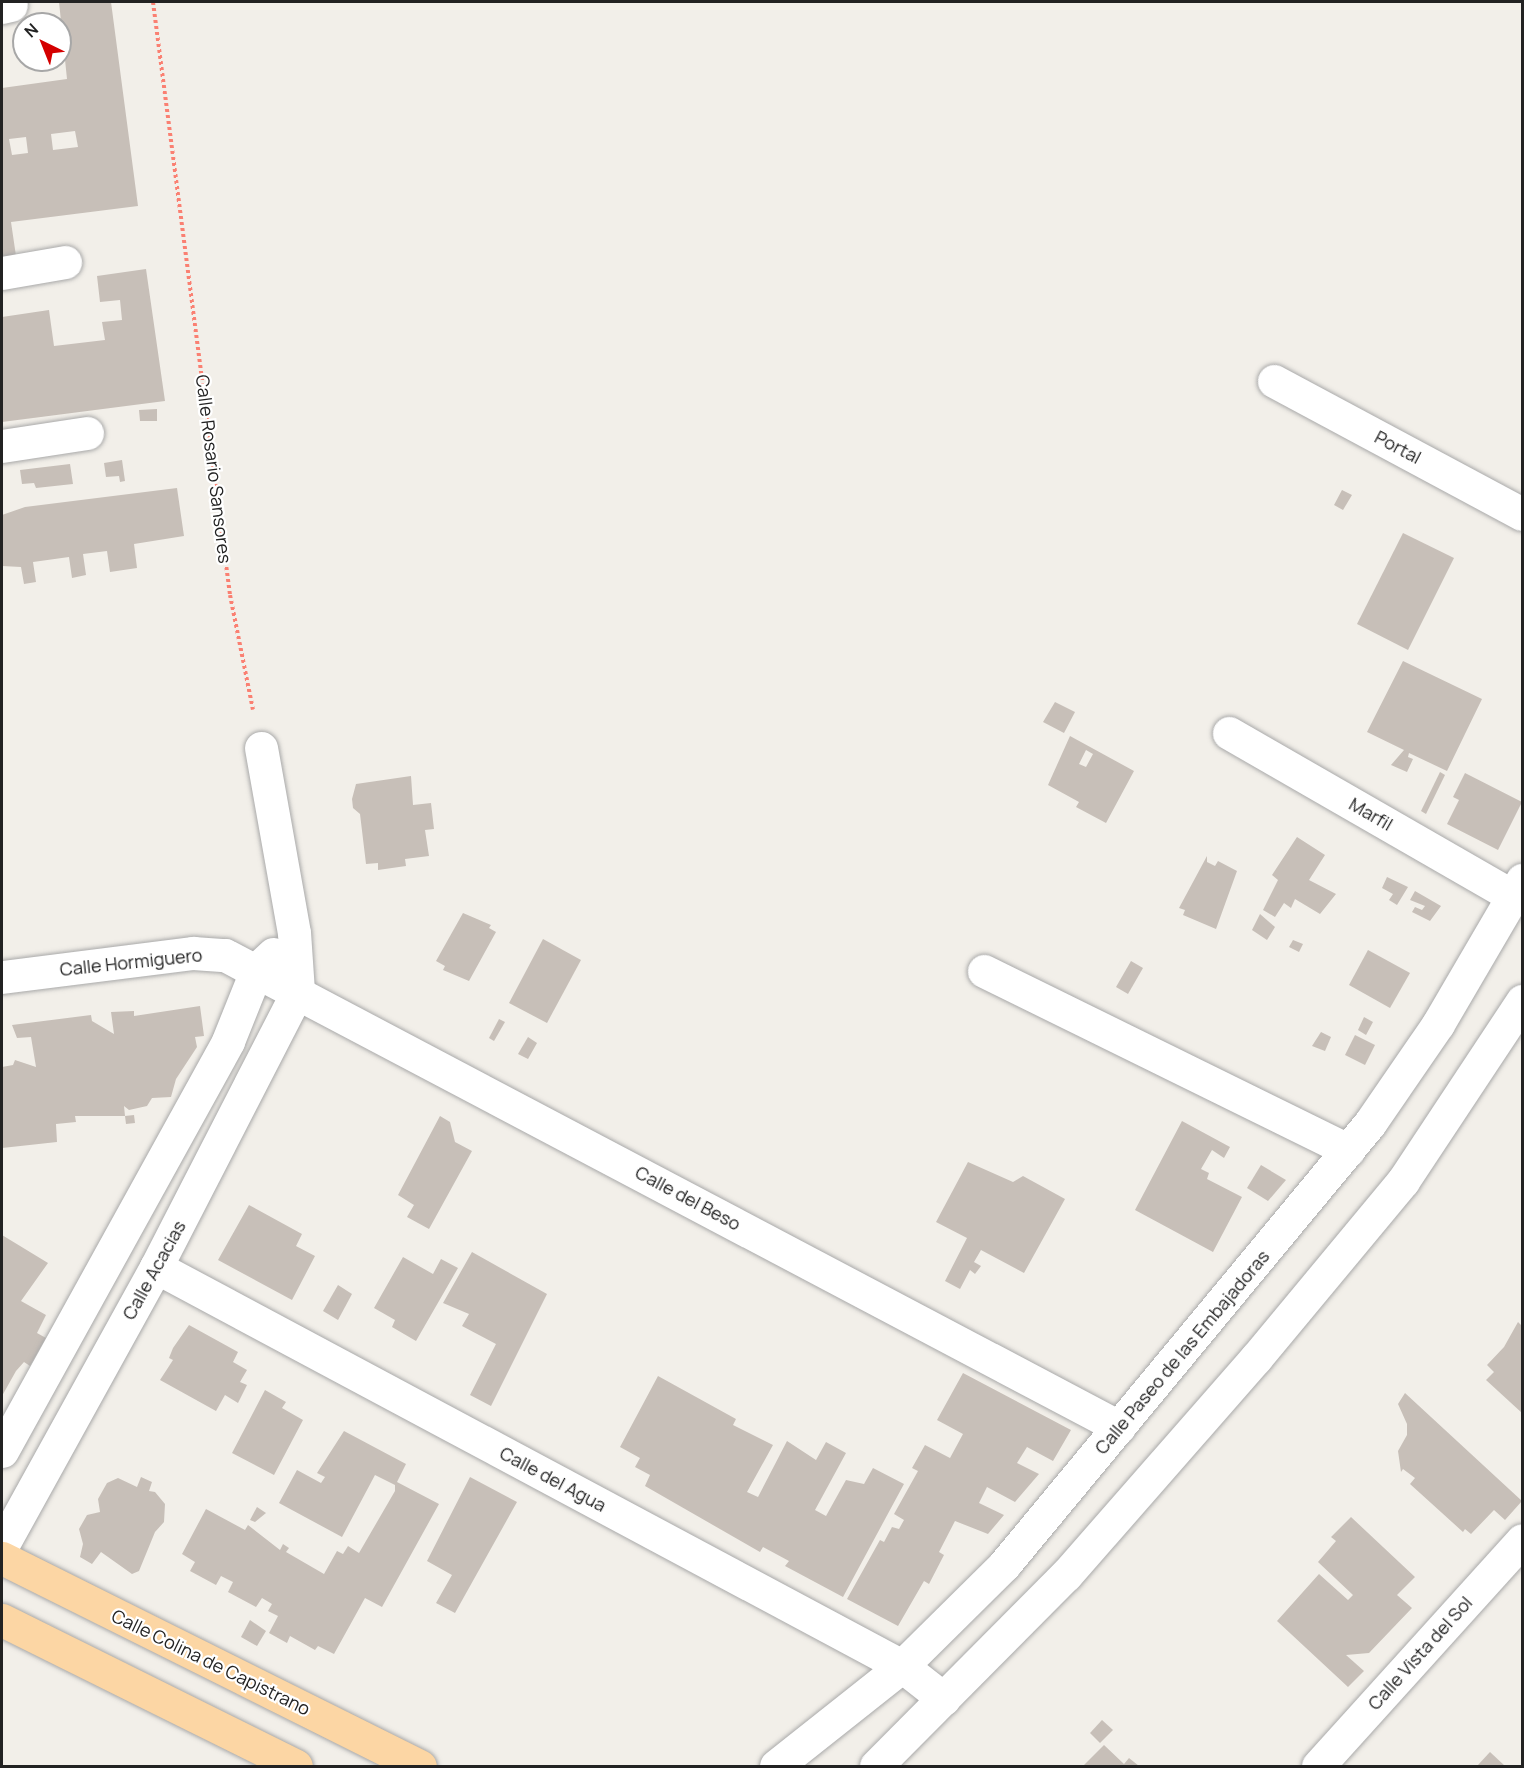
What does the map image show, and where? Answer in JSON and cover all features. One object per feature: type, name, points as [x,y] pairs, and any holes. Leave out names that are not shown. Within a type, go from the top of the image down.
[{"type":"main road","name":"Calle Colina de Capistrano","points":[[2,1558],[420,1767]]},
{"type":"main road","points":[[2,1620],[296,1767]]},
{"type":"street","points":[[2,273],[65,262]]},
{"type":"street","name":"Portal","points":[[1274,381],[1522,514]]},
{"type":"street","points":[[2,446],[87,433]]},
{"type":"street","name":"Marfil","points":[[1229,733],[1518,888]]},
{"type":"street","points":[[261,748],[294,933],[298,991]]},
{"type":"street","name":"Calle Paseo de las Embajadoras","points":[[776,1767],[902,1666],[1004,1564],[1348,1150],[1438,1024],[1518,888]]},
{"type":"street","points":[[2,1451],[228,1041],[257,969],[294,933]]},
{"type":"street","name":"Calle Hormiguero","points":[[2,977],[202,952],[225,955],[257,969]]},
{"type":"street","name":"Calle del Beso","points":[[257,969],[1119,1427]]},
{"type":"street","points":[[984,971],[1348,1150]]},
{"type":"street","name":"Calle Acacias","points":[[2,1546],[156,1267],[270,1052],[298,991]]},
{"type":"street","points":[[876,1767],[1066,1575],[1278,1332],[1403,1181],[1522,1001]]},
{"type":"street","name":"Calle del Agua","points":[[156,1267],[902,1666],[944,1699]]},
{"type":"street","name":"Calle Vista del Sol","points":[[1318,1767],[1522,1540]]},
{"type":"path","name":"Calle Rosario Sansores","points":[[153,2],[230,595],[261,748]]},
{"type":"building","points":[[59,2],[111,2],[138,206],[11,222],[16,256],[2,258],[2,88],[67,79],[66,72],[72,72],[72,12],[60,12]],"holes":[[[75,131],[78,147],[53,150],[51,134]],[[26,137],[28,153],[12,155],[9,139]]]},
{"type":"building","points":[[146,269],[165,401],[2,422],[2,317],[49,310],[54,346],[105,340],[102,322],[122,320],[120,300],[100,302],[97,276]]},
{"type":"building","points":[[157,409],[157,421],[140,421],[139,410]]},
{"type":"building","points":[[122,460],[125,481],[120,482],[119,476],[106,477],[104,463]]},
{"type":"building","points":[[70,464],[73,484],[36,488],[34,483],[22,484],[20,470]]},
{"type":"building","points":[[177,488],[184,536],[134,544],[137,568],[110,572],[107,551],[83,554],[86,575],[72,578],[69,557],[33,562],[36,582],[24,584],[21,567],[2,566],[2,515],[25,507]]},
{"type":"building","points":[[1342,490],[1352,495],[1343,510],[1334,505]]},
{"type":"building","points":[[1403,533],[1454,558],[1408,650],[1357,624]]},
{"type":"building","points":[[1403,661],[1482,699],[1447,771],[1409,753],[1408,757],[1413,759],[1407,772],[1391,765],[1404,750],[1367,732]]},
{"type":"building","points":[[1055,702],[1075,712],[1064,733],[1043,722]]},
{"type":"building","points":[[1070,736],[1134,771],[1106,823],[1076,807],[1079,802],[1048,785]],"holes":[[[1086,750],[1093,754],[1086,767],[1079,764]]]},
{"type":"building","points":[[1440,772],[1445,775],[1426,814],[1421,811]]},
{"type":"building","points":[[1465,773],[1522,802],[1498,850],[1447,824],[1459,800],[1453,797]]},
{"type":"building","points":[[411,776],[413,805],[431,803],[434,829],[425,830],[429,856],[405,859],[406,866],[378,870],[378,863],[366,864],[360,814],[353,808],[352,799],[356,784]]},
{"type":"building","points":[[1297,837],[1325,855],[1309,880],[1336,894],[1320,914],[1295,899],[1291,908],[1284,903],[1275,917],[1263,910],[1278,880],[1272,875]]},
{"type":"building","points":[[1207,856],[1207,862],[1215,866],[1218,861],[1237,871],[1216,929],[1183,915],[1185,910],[1179,908]]},
{"type":"building","points":[[1387,877],[1408,887],[1397,905],[1389,900],[1393,894],[1382,888]]},
{"type":"building","points":[[1415,891],[1441,906],[1430,921],[1412,912],[1415,907],[1422,910],[1425,906],[1410,900]]},
{"type":"building","points":[[463,913],[491,925],[489,928],[496,932],[469,981],[443,970],[445,966],[436,961]]},
{"type":"building","points":[[1260,914],[1275,927],[1267,940],[1252,930]]},
{"type":"building","points":[[543,939],[581,960],[547,1023],[509,1003]]},
{"type":"building","points":[[1293,940],[1303,944],[1299,952],[1289,947]]},
{"type":"building","points":[[1368,950],[1410,973],[1390,1008],[1349,985]]},
{"type":"building","points":[[1131,961],[1143,968],[1128,994],[1116,987]]},
{"type":"building","points":[[200,1006],[204,1036],[195,1037],[197,1047],[176,1079],[171,1097],[152,1098],[147,1106],[129,1110],[124,1106],[125,1116],[75,1116],[76,1122],[56,1124],[57,1142],[2,1148],[2,1067],[13,1065],[15,1060],[36,1067],[31,1037],[17,1038],[12,1025],[91,1015],[92,1021],[114,1034],[111,1012],[134,1011],[134,1016]]},
{"type":"building","points":[[1364,1017],[1373,1022],[1366,1035],[1358,1030]]},
{"type":"building","points":[[499,1019],[505,1022],[494,1041],[489,1038]]},
{"type":"building","points":[[1321,1032],[1331,1037],[1325,1051],[1312,1046]]},
{"type":"building","points":[[1355,1035],[1375,1045],[1365,1065],[1345,1055]]},
{"type":"building","points":[[528,1037],[537,1043],[528,1059],[518,1054]]},
{"type":"building","points":[[134,1115],[135,1123],[126,1124],[125,1116]]},
{"type":"building","points":[[440,1116],[450,1122],[455,1142],[472,1151],[429,1229],[407,1217],[414,1205],[398,1195]]},
{"type":"building","points":[[1182,1121],[1230,1147],[1224,1158],[1212,1150],[1201,1169],[1209,1173],[1207,1179],[1242,1197],[1213,1252],[1135,1210]]},
{"type":"building","points":[[968,1162],[1013,1182],[1023,1176],[1065,1199],[1024,1273],[981,1250],[974,1262],[981,1266],[975,1274],[970,1270],[960,1289],[945,1281],[967,1238],[936,1222]]},
{"type":"building","points":[[1261,1165],[1286,1180],[1268,1201],[1247,1188]]},
{"type":"building","points":[[249,1205],[302,1234],[296,1246],[315,1256],[292,1300],[218,1260]]},
{"type":"building","points":[[2,1235],[48,1263],[21,1301],[46,1315],[37,1333],[46,1338],[30,1366],[24,1362],[16,1371],[2,1396]]},
{"type":"building","points":[[472,1252],[547,1294],[491,1406],[470,1395],[496,1344],[462,1326],[469,1314],[443,1303]]},
{"type":"building","points":[[403,1257],[433,1274],[441,1259],[458,1268],[416,1341],[392,1327],[395,1320],[374,1308]]},
{"type":"building","points":[[338,1285],[352,1294],[338,1320],[323,1311]]},
{"type":"building","points":[[1518,1322],[1522,1326],[1522,1413],[1486,1380],[1494,1372],[1487,1365],[1504,1347]]},
{"type":"building","points":[[189,1325],[238,1352],[233,1362],[247,1370],[240,1382],[247,1385],[238,1403],[225,1395],[216,1411],[160,1380],[173,1360],[169,1358],[173,1348]]},
{"type":"building","points":[[963,1373],[1071,1430],[1053,1461],[1027,1447],[1017,1463],[1039,1474],[1015,1502],[987,1487],[979,1503],[1004,1515],[988,1534],[955,1521],[939,1552],[944,1555],[929,1584],[924,1581],[898,1626],[847,1599],[880,1540],[884,1542],[892,1527],[899,1529],[904,1520],[894,1514],[918,1471],[912,1468],[925,1445],[950,1458],[963,1434],[937,1420]]},
{"type":"building","points":[[658,1376],[736,1419],[733,1425],[773,1445],[747,1492],[758,1497],[787,1441],[816,1460],[826,1442],[846,1453],[815,1510],[826,1516],[846,1480],[864,1484],[873,1468],[904,1484],[843,1597],[785,1566],[789,1561],[763,1547],[760,1552],[645,1486],[650,1475],[635,1467],[640,1458],[620,1447]]},
{"type":"building","points":[[265,1390],[286,1402],[282,1408],[303,1420],[274,1475],[232,1453]]},
{"type":"building","points":[[1405,1393],[1522,1501],[1505,1520],[1494,1510],[1471,1534],[1465,1529],[1463,1532],[1410,1484],[1415,1478],[1403,1469],[1401,1472],[1398,1451],[1407,1435],[1407,1424],[1398,1404]]},
{"type":"building","points":[[344,1431],[406,1464],[397,1482],[439,1504],[382,1607],[365,1598],[334,1654],[318,1646],[315,1650],[290,1636],[287,1643],[269,1633],[278,1616],[268,1611],[272,1604],[262,1598],[256,1607],[228,1592],[233,1582],[221,1576],[216,1585],[190,1571],[195,1562],[182,1554],[206,1509],[245,1530],[248,1525],[280,1550],[283,1544],[289,1548],[286,1552],[324,1574],[337,1551],[343,1554],[348,1546],[359,1553],[395,1491],[395,1485],[375,1475],[342,1537],[279,1503],[297,1470],[321,1483],[325,1477],[317,1473]]},
{"type":"building","points":[[141,1477],[152,1482],[149,1491],[155,1492],[165,1504],[164,1522],[155,1532],[139,1571],[132,1574],[101,1552],[92,1564],[80,1557],[83,1544],[79,1529],[87,1515],[100,1512],[98,1499],[107,1483],[118,1478],[137,1487]]},
{"type":"building","points":[[470,1477],[517,1502],[455,1613],[436,1603],[452,1575],[427,1561]]},
{"type":"building","points":[[257,1507],[266,1513],[255,1522],[250,1520]]},
{"type":"building","points":[[1351,1517],[1415,1577],[1397,1595],[1412,1608],[1369,1653],[1346,1655],[1364,1671],[1348,1687],[1277,1621],[1319,1574],[1348,1600],[1353,1595],[1318,1562],[1336,1541],[1331,1537]]},
{"type":"building","points":[[250,1620],[266,1631],[257,1646],[241,1637]]},
{"type":"building","points":[[1102,1720],[1113,1730],[1100,1743],[1090,1733]]},
{"type":"building","points":[[1104,1745],[1124,1764],[1129,1758],[1139,1766],[1083,1766]]},
{"type":"building","points":[[1490,1752],[1505,1766],[1477,1766]]}]
